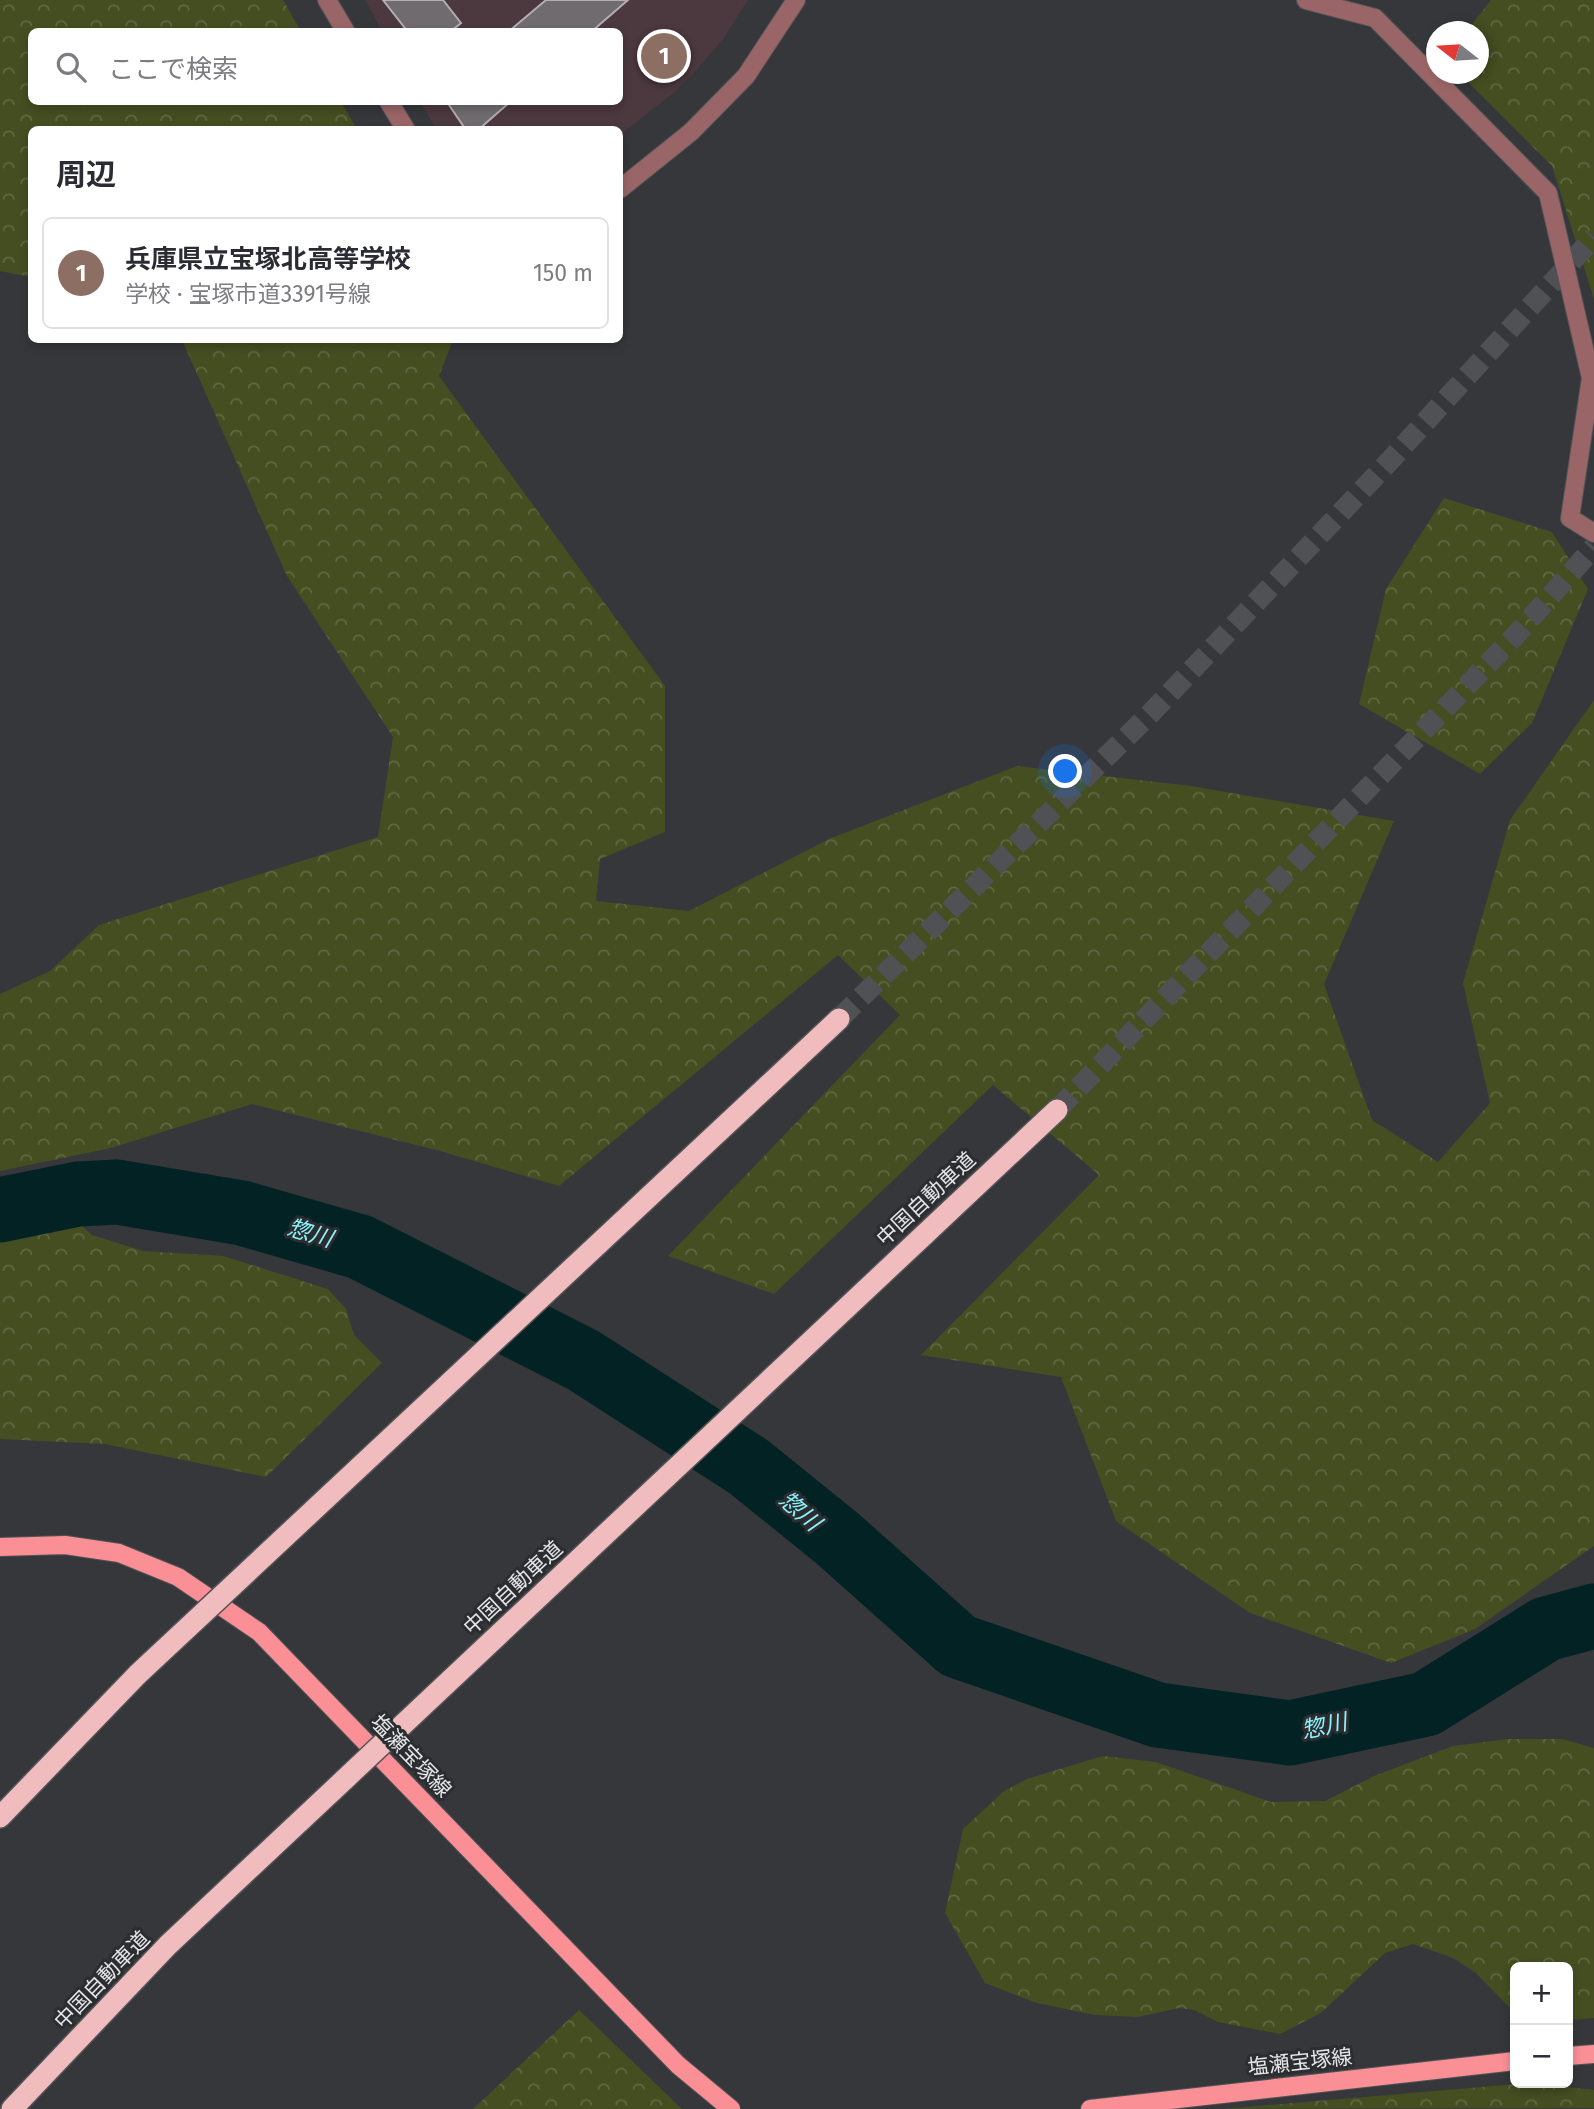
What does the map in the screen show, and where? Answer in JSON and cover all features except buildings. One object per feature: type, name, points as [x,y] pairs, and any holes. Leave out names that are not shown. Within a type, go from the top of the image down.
[{"type":"highway","points":[[0,1817],[138,1674],[839,1019]]},
{"type":"highway","name":"中国自動車道","points":[[12,2109],[169,1945],[1056,1110]]},
{"type":"main road","name":"塩瀬宝塚線","points":[[0,1547],[65,1545],[119,1553],[178,1577],[259,1632],[678,2065],[732,2109]]},
{"type":"main road","points":[[1573,2056],[1594,2054]]},
{"type":"main road","name":"塩瀬宝塚線","points":[[1090,2109],[1510,2062]]},
{"type":"street","points":[[327,0],[344,28]]},
{"type":"street","points":[[623,187],[691,132],[746,76],[796,0]]},
{"type":"street","points":[[1306,0],[1375,18],[1548,193],[1591,378],[1570,518],[1594,533]]},
{"type":"street","points":[[390,105],[403,126]]},
{"type":"shaded area","points":[[365,0],[748,0],[723,39],[693,74],[623,133],[623,126],[434,126],[422,105],[623,105],[623,28],[380,28]]},
{"type":"green space","points":[[0,0],[283,0],[299,28],[28,28],[28,105],[343,105],[355,126],[28,126],[28,276],[0,271]]},
{"type":"green space","points":[[1491,0],[1594,0],[1594,299],[1552,166],[1470,84],[1489,84],[1489,21],[1475,21]]},
{"type":"green space","points":[[183,343],[452,343],[439,376],[665,686],[665,832],[600,859],[596,901],[689,911],[829,839],[1017,766],[1191,786],[1394,821],[1324,984],[1372,1120],[1438,1162],[1490,1103],[1463,983],[1510,820],[1594,700],[1594,1546],[1475,1629],[1391,1663],[1250,1613],[1116,1521],[1061,1377],[921,1355],[1099,1175],[993,1085],[774,1294],[668,1256],[900,1015],[838,955],[559,1186],[440,1151],[252,1104],[111,1148],[0,1171],[0,994],[50,971],[99,925],[378,837],[393,737],[287,576]]},
{"type":"green space","points":[[1444,498],[1552,532],[1588,589],[1532,723],[1480,774],[1359,704],[1386,589]]},
{"type":"green space","points":[[28,1177],[92,1235],[143,1251],[223,1256],[328,1289],[346,1309],[354,1335],[382,1363],[266,1477],[105,1444],[0,1439],[0,1180]]},
{"type":"green space","points":[[1508,1739],[1562,1739],[1594,1748],[1594,2018],[1573,2020],[1573,1962],[1510,1962],[1510,2008],[1476,1973],[1453,1958],[1413,1944],[1385,1953],[1321,2013],[1280,2034],[1218,2022],[1194,2010],[1179,2008],[1138,2017],[1095,2015],[1037,2003],[985,1983],[945,1913],[963,1829],[1004,1791],[1027,1779],[1103,1756],[1156,1762],[1271,1802],[1325,1801],[1374,1776],[1453,1746]]},
{"type":"green space","points":[[579,2010],[682,2109],[473,2109]]},
{"type":"green space","points":[[1510,2085],[1510,2088],[1594,2090],[1594,2108],[1223,2109]]},
{"type":"waterway","name":"惣川","points":[[0,1210],[78,1194],[117,1192],[242,1213],[360,1247],[583,1360],[749,1467],[838,1539],[958,1646],[1158,1715],[1290,1733],[1426,1704],[1546,1629],[1594,1616]]},
{"type":"tunnel","points":[[839,1019],[1151,713],[1385,466],[1594,237]]},
{"type":"tunnel","points":[[1057,1110],[1515,636],[1594,547]]},
{"type":"place","name":"兵庫県立宝塚北高等学校","points":[[664,56]]}]
